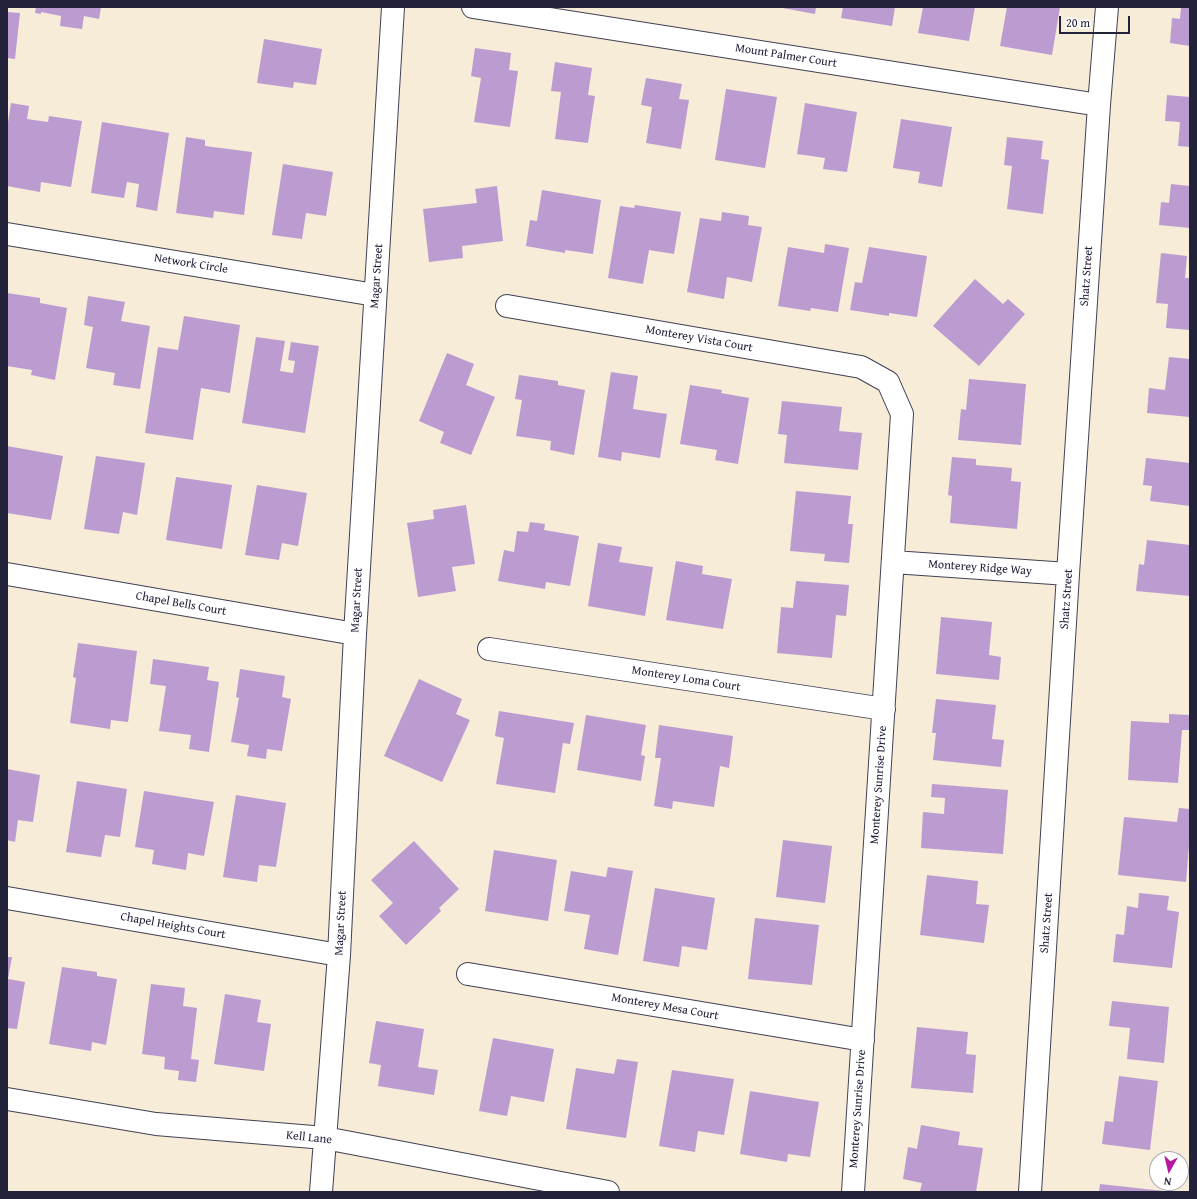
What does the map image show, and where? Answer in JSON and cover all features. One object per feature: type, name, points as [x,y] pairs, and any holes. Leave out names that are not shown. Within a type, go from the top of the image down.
[{"type":"street","name":"Magar Street","points":[[321,1192],[339,955],[355,634],[393,7]]},
{"type":"street","name":"Mount Palmer Court","points":[[473,7],[1099,105]]},
{"type":"street","name":"Shatz Street","points":[[1030,1192],[1068,574],[1099,105],[1107,7]]},
{"type":"street","name":"Network Circle","points":[[7,234],[375,295]]},
{"type":"street","name":"Monterey Vista Court","points":[[507,306],[861,367],[888,382]]},
{"type":"street","name":"Monterey Sunrise Drive","points":[[853,1192],[902,414],[888,382]]},
{"type":"street","name":"Monterey Ridge Way","points":[[893,562],[1068,574]]},
{"type":"street","name":"Chapel Bells Court","points":[[7,574],[355,634]]},
{"type":"street","name":"Monterey Loma Court","points":[[489,649],[884,709]]},
{"type":"street","name":"Chapel Heights Court","points":[[7,898],[339,955]]},
{"type":"street","name":"Monterey Mesa Court","points":[[468,974],[863,1040]]},
{"type":"street","name":"Kell Lane","points":[[7,1098],[156,1124],[325,1138],[608,1192]]},
{"type":"building","points":[[36,7],[101,7],[99,19],[84,16],[82,29],[60,26],[61,16],[41,12],[41,14],[35,13]]},
{"type":"building","points":[[777,7],[816,7],[815,14]]},
{"type":"building","points":[[843,7],[895,7],[892,26],[841,18]]},
{"type":"building","points":[[923,7],[975,7],[969,41],[918,33]]},
{"type":"building","points":[[1007,7],[1060,7],[1052,55],[1000,46]]},
{"type":"building","points":[[1181,7],[1190,7],[1190,46],[1170,43],[1172,18],[1180,19]]},
{"type":"building","points":[[7,12],[20,13],[15,59],[7,58]]},
{"type":"building","points":[[264,39],[322,49],[316,85],[294,82],[293,88],[257,83]]},
{"type":"building","points":[[475,48],[511,53],[509,70],[518,71],[510,127],[474,122],[481,78],[471,76]]},
{"type":"building","points":[[555,62],[592,68],[588,95],[595,96],[588,143],[555,139],[561,92],[551,91]]},
{"type":"building","points":[[646,78],[682,84],[679,99],[689,100],[681,149],[646,143],[652,107],[641,105]]},
{"type":"building","points":[[726,89],[777,97],[765,168],[715,160]]},
{"type":"building","points":[[1167,95],[1190,97],[1190,147],[1178,146],[1180,122],[1165,121]]},
{"type":"building","points":[[11,103],[29,106],[27,119],[48,122],[49,116],[82,121],[71,187],[41,182],[40,192],[7,186],[7,129]]},
{"type":"building","points":[[805,103],[857,112],[847,172],[823,169],[825,158],[797,154]]},
{"type":"building","points":[[901,119],[952,127],[942,187],[918,183],[920,172],[893,168]]},
{"type":"building","points":[[102,122],[169,133],[157,211],[136,207],[139,184],[127,182],[124,198],[91,193]]},
{"type":"building","points":[[186,137],[205,140],[205,146],[252,152],[244,215],[214,211],[213,218],[176,213]]},
{"type":"building","points":[[1007,137],[1043,141],[1041,159],[1049,160],[1043,214],[1007,209],[1012,166],[1004,165]]},
{"type":"building","points":[[283,164],[333,172],[326,216],[306,213],[302,239],[272,235]]},
{"type":"building","points":[[1171,184],[1190,186],[1190,228],[1159,225],[1161,202],[1169,203]]},
{"type":"building","points":[[497,186],[503,241],[462,246],[463,258],[429,262],[423,209],[477,203],[475,189]]},
{"type":"building","points":[[542,190],[601,200],[593,254],[565,250],[565,253],[526,246],[530,220],[537,221]]},
{"type":"building","points":[[635,205],[681,212],[674,254],[649,250],[643,284],[608,278],[620,206],[634,208]]},
{"type":"building","points":[[722,212],[749,216],[748,225],[762,227],[752,282],[727,277],[724,299],[687,292],[700,218],[721,221]]},
{"type":"building","points":[[825,244],[849,248],[838,312],[811,308],[810,311],[778,306],[788,247],[824,253]]},
{"type":"building","points":[[869,247],[927,256],[917,317],[889,313],[889,316],[850,310],[855,282],[862,283]]},
{"type":"building","points":[[1161,253],[1187,256],[1185,278],[1190,278],[1190,330],[1166,328],[1168,304],[1156,303]]},
{"type":"building","points":[[975,279],[1003,304],[1008,299],[1025,314],[979,366],[933,326]]},
{"type":"building","points":[[7,293],[40,298],[40,303],[67,308],[55,380],[31,375],[32,370],[7,366]]},
{"type":"building","points":[[88,296],[125,302],[121,321],[150,326],[140,389],[113,385],[115,373],[86,368],[93,327],[84,325]]},
{"type":"building","points":[[184,316],[240,325],[230,393],[201,388],[193,440],[145,433],[158,347],[178,350]]},
{"type":"building","points":[[256,337],[285,341],[280,371],[293,373],[295,361],[288,360],[291,342],[319,346],[305,433],[242,423]]},
{"type":"building","points":[[447,353],[474,364],[466,385],[495,397],[471,455],[440,443],[444,432],[419,421]]},
{"type":"building","points":[[1169,357],[1190,359],[1190,417],[1147,413],[1149,388],[1165,390]]},
{"type":"building","points":[[611,372],[638,376],[633,409],[667,414],[660,458],[622,452],[621,461],[598,457]]},
{"type":"building","points":[[519,375],[558,381],[558,385],[585,390],[574,455],[550,450],[551,441],[516,436],[522,400],[515,399]]},
{"type":"building","points":[[969,379],[1026,384],[1021,445],[958,440],[961,409],[966,410]]},
{"type":"building","points":[[690,385],[722,390],[721,393],[749,398],[738,464],[715,460],[717,450],[680,444]]},
{"type":"building","points":[[782,401],[842,407],[839,431],[862,433],[858,470],[784,463],[787,435],[778,434]]},
{"type":"building","points":[[7,446],[63,456],[51,520],[7,513]]},
{"type":"building","points":[[96,456],[145,463],[137,515],[123,512],[119,534],[84,529]]},
{"type":"building","points":[[952,457],[976,459],[976,465],[1012,468],[1011,481],[1021,482],[1017,529],[950,523],[952,496],[948,495]]},
{"type":"building","points":[[1146,458],[1190,463],[1190,506],[1150,501],[1152,486],[1143,485]]},
{"type":"building","points":[[176,477],[232,485],[222,549],[166,540]]},
{"type":"building","points":[[257,485],[307,493],[298,546],[282,543],[279,560],[245,555]]},
{"type":"building","points":[[796,491],[851,496],[848,524],[853,524],[849,563],[824,561],[825,554],[790,551]]},
{"type":"building","points":[[466,505],[475,564],[452,567],[456,591],[418,597],[407,523],[434,519],[433,510]]},
{"type":"building","points":[[530,522],[545,524],[544,530],[579,536],[570,586],[546,582],[545,589],[498,581],[504,550],[514,552],[517,531],[528,532]]},
{"type":"building","points":[[1147,540],[1190,545],[1190,596],[1136,591],[1139,564],[1144,565]]},
{"type":"building","points":[[598,543],[622,547],[619,562],[653,567],[645,616],[588,606]]},
{"type":"building","points":[[676,561],[703,566],[702,574],[732,579],[723,629],[666,620]]},
{"type":"building","points":[[796,581],[849,585],[846,616],[836,615],[832,658],[777,653],[781,607],[793,608]]},
{"type":"building","points":[[941,617],[992,622],[989,655],[1001,657],[999,680],[936,674]]},
{"type":"building","points":[[78,643],[137,651],[128,722],[111,720],[110,729],[70,723],[76,678],[73,677]]},
{"type":"building","points":[[153,659],[209,667],[207,680],[219,682],[209,752],[189,749],[191,735],[159,731],[166,686],[150,684]]},
{"type":"building","points":[[240,669],[285,676],[282,697],[291,699],[282,751],[267,749],[266,759],[247,756],[249,745],[231,742],[239,698],[236,697]]},
{"type":"building","points":[[419,679],[462,699],[456,714],[470,720],[442,782],[384,756]]},
{"type":"building","points":[[936,699],[996,705],[992,739],[1004,740],[1001,767],[933,760],[936,733],[932,733]]},
{"type":"building","points":[[499,711],[574,723],[570,744],[563,743],[555,793],[496,784],[504,738],[495,736]]},
{"type":"building","points":[[1169,714],[1190,715],[1190,730],[1182,730],[1178,783],[1128,780],[1131,721],[1169,723]]},
{"type":"building","points":[[586,715],[646,725],[641,755],[645,756],[641,781],[577,770]]},
{"type":"building","points":[[659,725],[733,736],[729,768],[720,766],[714,807],[673,801],[672,809],[654,806],[661,758],[655,758]]},
{"type":"building","points":[[7,769],[40,775],[33,822],[18,820],[15,842],[7,840]]},
{"type":"building","points":[[77,781],[127,789],[120,837],[105,835],[101,857],[66,852]]},
{"type":"building","points":[[932,784],[1008,790],[1003,854],[921,848],[923,812],[944,814],[945,798],[931,797]]},
{"type":"building","points":[[144,791],[214,802],[204,856],[188,853],[186,870],[152,864],[154,850],[135,847]]},
{"type":"building","points":[[236,795],[286,803],[276,867],[259,865],[257,882],[223,877]]},
{"type":"building","points":[[1179,808],[1190,809],[1190,833],[1186,882],[1118,875],[1124,817],[1177,822]]},
{"type":"building","points":[[783,840],[832,846],[825,903],[776,897]]},
{"type":"building","points":[[414,841],[459,889],[439,908],[441,911],[406,945],[379,916],[393,903],[371,880]]},
{"type":"building","points":[[494,850],[557,860],[548,921],[485,911]]},
{"type":"building","points":[[608,867],[633,871],[618,955],[584,949],[590,915],[564,911],[571,871],[606,877]]},
{"type":"building","points":[[927,875],[978,881],[976,904],[989,905],[984,943],[920,935]]},
{"type":"building","points":[[655,888],[715,898],[707,950],[682,946],[679,967],[643,961]]},
{"type":"building","points":[[1139,893],[1169,896],[1167,910],[1179,912],[1172,968],[1113,962],[1116,934],[1124,935],[1127,906],[1138,908]]},
{"type":"building","points":[[755,918],[819,925],[812,985],[748,979]]},
{"type":"building","points":[[7,957],[12,957],[8,979],[25,982],[17,1029],[7,1028]]},
{"type":"building","points":[[62,967],[97,972],[97,976],[117,979],[106,1045],[92,1042],[91,1051],[49,1044]]},
{"type":"building","points":[[151,984],[185,988],[183,1006],[197,1008],[191,1059],[199,1060],[196,1082],[178,1080],[179,1071],[164,1069],[165,1057],[142,1054]]},
{"type":"building","points":[[225,994],[261,1000],[257,1022],[271,1024],[264,1071],[214,1064]]},
{"type":"building","points":[[1112,1001],[1169,1007],[1164,1063],[1127,1059],[1130,1028],[1109,1026]]},
{"type":"building","points":[[376,1021],[424,1029],[418,1067],[438,1070],[434,1095],[378,1086],[381,1065],[369,1063]]},
{"type":"building","points":[[917,1027],[968,1032],[966,1054],[976,1055],[973,1093],[911,1088]]},
{"type":"building","points":[[493,1038],[554,1049],[544,1102],[511,1096],[507,1116],[479,1111]]},
{"type":"building","points":[[617,1059],[638,1062],[626,1138],[566,1129],[576,1068],[614,1074]]},
{"type":"building","points":[[672,1070],[734,1079],[724,1135],[698,1131],[695,1152],[659,1146]]},
{"type":"building","points":[[1119,1076],[1158,1081],[1150,1150],[1102,1144],[1105,1121],[1113,1122]]},
{"type":"building","points":[[750,1091],[819,1102],[810,1157],[788,1154],[787,1162],[740,1154]]},
{"type":"building","points":[[921,1125],[960,1132],[958,1145],[983,1148],[976,1192],[920,1191],[922,1183],[903,1179],[908,1147],[917,1149]]},
{"type":"building","points":[[1100,1184],[1149,1189],[1149,1191],[1164,1191],[1164,1192],[1099,1192]]}]
